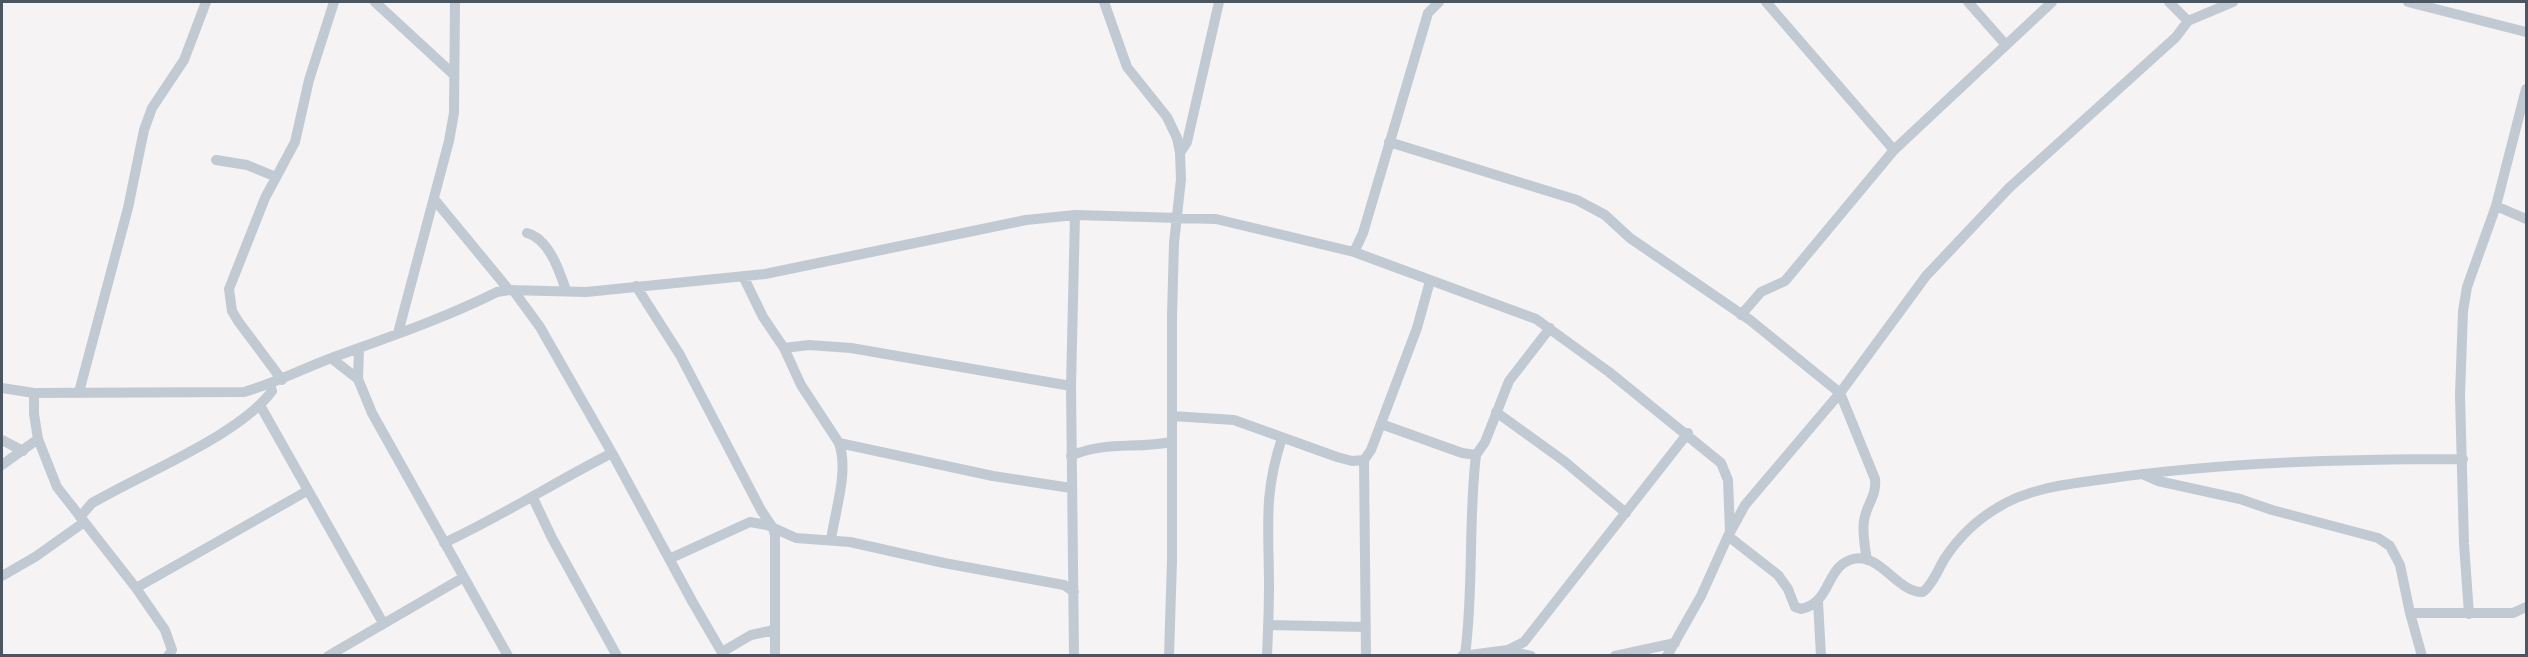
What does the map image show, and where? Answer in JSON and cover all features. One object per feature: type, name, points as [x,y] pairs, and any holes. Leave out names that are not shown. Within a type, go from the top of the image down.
[{"type":"street","points":[[79,392],[128,208],[144,129],[152,108],[184,60],[206,2]]},
{"type":"street","points":[[282,380],[232,311],[229,289],[255,221],[295,142],[309,80],[334,2]]},
{"type":"street","points":[[375,2],[453,74]]},
{"type":"street","points":[[398,333],[444,166],[454,113],[455,2]]},
{"type":"street","points":[[1104,2],[1127,67],[1167,117],[1177,138],[1180,153],[1181,179],[1174,243],[1172,316],[1172,560],[1169,656]]},
{"type":"street","points":[[1180,153],[1187,142],[1219,2]]},
{"type":"street","points":[[1354,252],[1363,233],[1428,7],[1439,2]]},
{"type":"street","points":[[1766,2],[1894,150]]},
{"type":"street","points":[[1968,2],[2006,45]]},
{"type":"street","points":[[1742,315],[1761,292],[1785,281],[1894,150],[2052,2]]},
{"type":"street","points":[[2169,2],[2188,21]]},
{"type":"street","points":[[1667,656],[1717,565],[1729,534],[1745,505],[1840,393],[1926,276],[2009,188],[2176,37],[2188,21],[2233,2]]},
{"type":"street","points":[[2408,2],[2432,4],[2526,32]]},
{"type":"street","points":[[2469,614],[2464,544],[2460,395],[2463,311],[2467,287],[2496,206],[2526,89]]},
{"type":"street","points":[[1389,142],[1591,206],[1630,238],[1742,315],[1840,393],[1875,479],[1876,491],[1864,518],[1867,560]]},
{"type":"street","points":[[216,160],[247,165],[276,177]]},
{"type":"street","points":[[434,199],[540,327],[723,654],[752,635],[774,630]]},
{"type":"street","points":[[2496,206],[2526,219]]},
{"type":"street","points":[[2,388],[34,393],[244,392],[282,380],[497,292],[566,290],[585,292],[743,276],[1026,220],[1075,215],[1216,219],[1354,252],[1536,319],[1550,328],[1688,433],[1721,463],[1728,480],[1729,534],[1778,575],[1788,589],[1795,607],[1801,609],[1809,608],[1818,602],[1831,578],[1844,563],[1854,558],[1867,560],[1906,588],[1923,592],[1931,584],[1944,559],[1967,529],[1998,507],[2036,492],[2141,474],[2196,468],[2289,463],[2463,459]]},
{"type":"street","points":[[1074,656],[1071,386],[1075,215]]},
{"type":"street","points":[[527,233],[541,240],[550,253],[566,290]]},
{"type":"street","points":[[743,276],[763,317],[784,348],[801,384],[839,443],[843,454],[842,480],[831,540]]},
{"type":"street","points":[[1172,416],[1234,420],[1344,459],[1364,460],[1368,457],[1417,328],[1430,281]]},
{"type":"street","points":[[636,286],[680,355],[761,510],[773,528],[775,535],[776,656]]},
{"type":"street","points":[[1531,656],[1507,653],[1464,655],[1470,610],[1471,503],[1476,455],[1485,442],[1509,381],[1550,328]]},
{"type":"street","points":[[784,348],[809,345],[851,348],[1071,386]]},
{"type":"street","points":[[359,348],[358,379],[376,421],[508,656]]},
{"type":"street","points":[[331,358],[358,379]]},
{"type":"street","points":[[2,576],[44,552],[81,520],[99,500],[227,430],[261,407],[272,391],[270,384]]},
{"type":"street","points":[[34,393],[34,414],[39,439],[57,487],[136,588],[165,630],[173,654]]},
{"type":"street","points":[[261,407],[272,423],[307,491],[382,624]]},
{"type":"street","points":[[1496,412],[1564,461],[1626,513]]},
{"type":"street","points":[[1381,424],[1462,453],[1476,455]]},
{"type":"street","points":[[1507,653],[1524,642],[1534,631],[1688,433]]},
{"type":"street","points":[[1267,656],[1267,509],[1274,464],[1282,438]]},
{"type":"street","points":[[2,465],[39,439]]},
{"type":"street","points":[[2,440],[23,451]]},
{"type":"street","points":[[1071,456],[1091,448],[1153,445],[1171,441]]},
{"type":"street","points":[[839,443],[993,476],[1071,488]]},
{"type":"street","points":[[444,543],[486,523],[517,504],[533,498],[578,470],[612,453]]},
{"type":"street","points":[[1364,460],[1366,656]]},
{"type":"street","points":[[2141,474],[2158,481],[2240,499],[2272,510],[2378,538],[2390,546],[2396,556],[2422,656]]},
{"type":"street","points":[[136,588],[307,491]]},
{"type":"street","points":[[533,498],[552,538],[617,656]]},
{"type":"street","points":[[669,559],[750,522],[761,510]]},
{"type":"street","points":[[750,522],[773,528],[796,538],[831,540],[1064,585],[1074,592]]},
{"type":"street","points":[[328,656],[464,577]]},
{"type":"street","points":[[1818,602],[1821,656]]},
{"type":"street","points":[[2410,613],[2513,613],[2526,607]]},
{"type":"street","points":[[1268,625],[1365,627]]},
{"type":"street","points":[[1615,656],[1675,643]]}]
